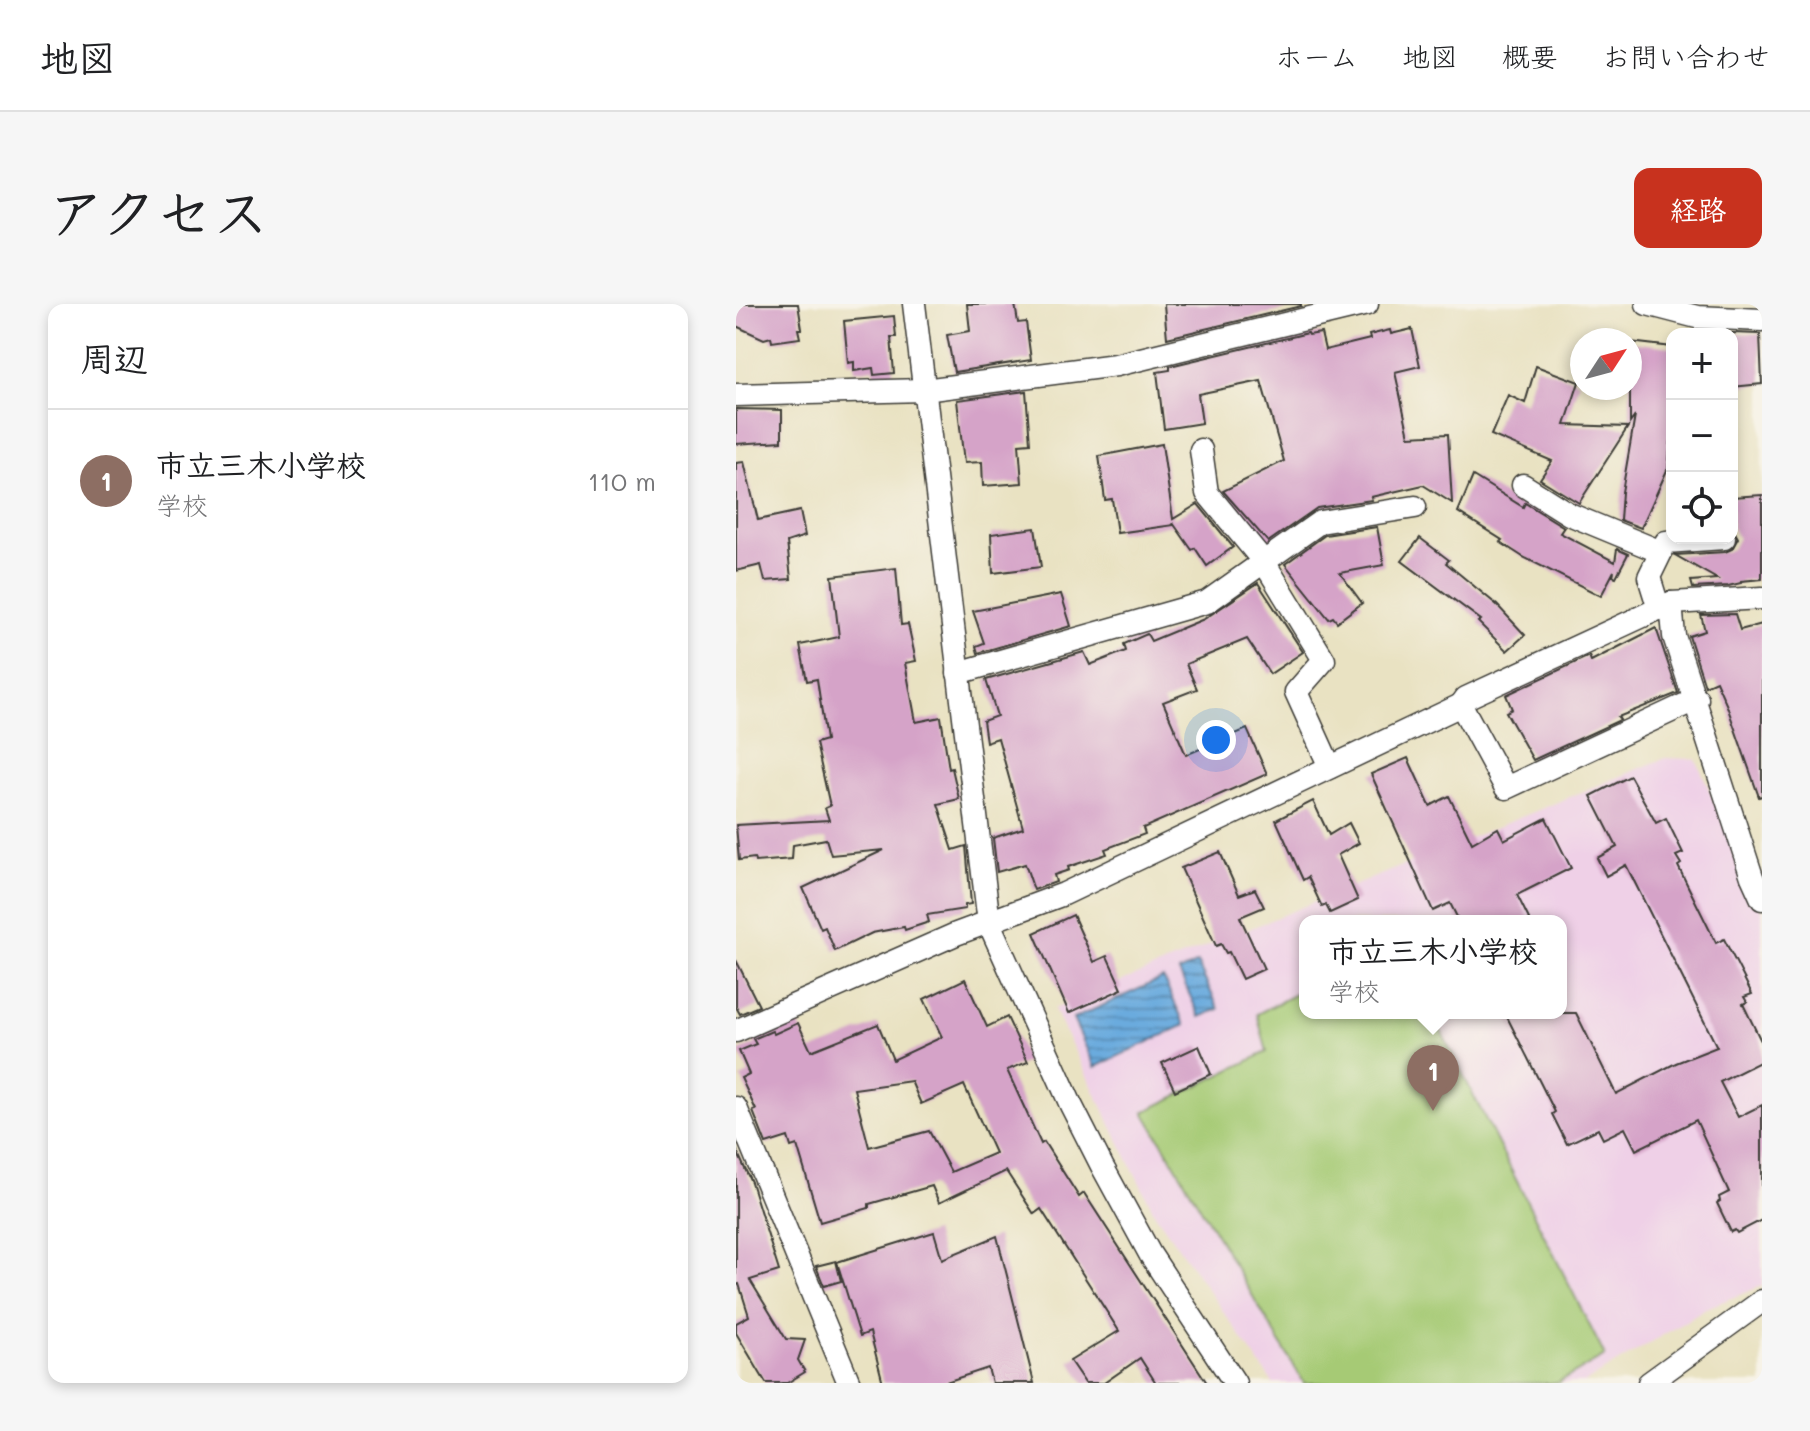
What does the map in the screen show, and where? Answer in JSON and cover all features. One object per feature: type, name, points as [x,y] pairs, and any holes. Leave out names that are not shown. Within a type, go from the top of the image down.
[{"type":"street","points":[[914,304],[989,923],[1102,1166],[1150,1254],[1235,1383]]},
{"type":"street","points":[[736,395],[924,390],[1116,365],[1367,304]]},
{"type":"street","points":[[1647,304],[1697,317],[1762,320]]},
{"type":"street","points":[[1201,450],[1207,493],[1264,562],[1324,660],[1296,692],[1330,767]]},
{"type":"street","points":[[1523,485],[1569,514],[1661,552]]},
{"type":"street","points":[[958,673],[1207,602],[1320,522],[1415,507]]},
{"type":"street","points":[[1666,542],[1649,577],[1665,606],[1756,871],[1762,899]]},
{"type":"street","points":[[736,1031],[956,934],[1064,894],[1461,705],[1466,698],[1665,606],[1762,598]]},
{"type":"street","points":[[1461,705],[1506,788],[1697,699]]},
{"type":"street","points":[[736,1108],[849,1383]]},
{"type":"street","points":[[1649,1383],[1762,1301]]},
{"type":"shaded area","points":[[1665,758],[1696,759],[1762,912],[1762,1286],[1709,1307],[1584,1383],[1273,1383],[1155,1214],[1054,1009]]},
{"type":"green space","points":[[1299,992],[1299,1019],[1435,1019],[1605,1356],[1557,1383],[1304,1383],[1144,1112],[1267,1052],[1257,1014]]},
{"type":"water","points":[[1197,963],[1219,1009],[1200,1017],[1179,972]]},
{"type":"water","points":[[1163,978],[1185,1025],[1095,1067],[1073,1019]]},
{"type":"building","points":[[736,304],[798,304],[802,329],[798,329],[800,338],[772,342],[771,337],[764,339],[736,326]]},
{"type":"building","points":[[967,304],[1015,304],[1018,323],[1026,322],[1031,360],[954,372],[947,335],[970,331]]},
{"type":"building","points":[[1164,304],[1301,304],[1301,306],[1167,338]]},
{"type":"building","points":[[894,316],[896,337],[891,337],[894,373],[874,375],[873,368],[854,371],[854,362],[848,363],[844,321]]},
{"type":"building","points":[[1412,329],[1420,366],[1395,372],[1409,436],[1448,434],[1452,503],[1423,485],[1371,497],[1372,500],[1317,508],[1268,542],[1223,491],[1284,461],[1261,381],[1198,394],[1202,423],[1164,429],[1157,372],[1170,370],[1170,366],[1308,333],[1321,333],[1325,350],[1370,339],[1369,335]]},
{"type":"building","points":[[1738,333],[1760,334],[1762,384],[1738,386]]},
{"type":"building","points":[[1642,343],[1666,346],[1666,472],[1641,528],[1620,520],[1635,416],[1630,423],[1630,400],[1642,400]]},
{"type":"building","points":[[1536,366],[1570,379],[1570,400],[1573,400],[1565,425],[1628,427],[1579,503],[1540,479],[1552,461],[1491,435],[1508,395],[1525,403]]},
{"type":"building","points":[[1026,391],[1030,443],[1019,444],[1022,483],[983,486],[982,462],[964,463],[957,400]]},
{"type":"building","points":[[736,409],[782,410],[782,441],[736,444]]},
{"type":"building","points":[[1162,444],[1173,519],[1198,504],[1233,547],[1207,566],[1173,523],[1117,533],[1112,499],[1105,500],[1099,456]]},
{"type":"building","points":[[744,462],[758,520],[800,511],[805,536],[787,542],[791,579],[765,581],[761,565],[736,571],[736,463]]},
{"type":"building","points":[[1473,476],[1523,507],[1525,503],[1564,527],[1560,533],[1615,562],[1617,549],[1628,554],[1616,577],[1613,576],[1614,571],[1601,596],[1523,557],[1458,512]]},
{"type":"building","points":[[1762,495],[1762,579],[1728,586],[1693,588],[1691,581],[1717,579],[1675,555],[1725,552],[1738,544],[1738,497]]},
{"type":"building","points":[[1377,527],[1384,565],[1340,573],[1362,603],[1337,622],[1333,617],[1329,619],[1285,564],[1325,535]]},
{"type":"building","points":[[1035,528],[1041,567],[993,573],[991,534]]},
{"type":"building","points":[[1420,538],[1449,560],[1446,563],[1497,605],[1525,635],[1507,651],[1478,622],[1481,620],[1402,561]]},
{"type":"building","points":[[896,568],[901,625],[908,624],[916,661],[905,663],[916,722],[941,717],[949,769],[952,768],[959,799],[938,804],[953,850],[966,846],[971,904],[965,905],[965,909],[927,915],[929,922],[905,930],[904,927],[872,933],[835,951],[825,927],[821,929],[803,888],[884,850],[831,855],[826,839],[793,845],[792,859],[739,860],[736,825],[829,820],[825,808],[830,806],[816,743],[826,740],[817,679],[807,681],[800,645],[839,637],[832,576]]},
{"type":"building","points":[[1258,583],[1303,652],[1270,674],[1247,639],[1186,664],[1197,689],[1163,702],[1186,755],[1247,729],[1267,774],[1143,828],[1145,834],[1105,849],[1107,854],[1068,867],[1069,870],[1054,875],[1056,882],[1034,890],[1025,864],[997,872],[993,838],[1023,828],[998,738],[986,742],[983,721],[997,716],[986,680],[1084,652],[1090,665],[1126,651],[1124,644],[1147,634],[1151,641],[1204,619]]},
{"type":"building","points":[[1061,594],[1071,626],[978,653],[976,646],[984,643],[973,611]]},
{"type":"building","points":[[1735,614],[1740,630],[1762,624],[1762,796],[1759,797],[1727,706],[1716,681],[1705,686],[1689,636],[1705,631],[1701,615]]},
{"type":"building","points":[[1656,628],[1678,693],[1618,717],[1620,720],[1533,760],[1506,712],[1512,709],[1506,695],[1589,656],[1591,661]]},
{"type":"building","points":[[1408,758],[1430,806],[1449,796],[1472,843],[1498,828],[1504,840],[1546,818],[1571,868],[1517,895],[1527,915],[1456,915],[1450,903],[1433,911],[1371,774]]},
{"type":"building","points":[[1630,776],[1656,823],[1666,818],[1683,853],[1676,856],[1681,864],[1678,866],[1716,943],[1724,939],[1752,994],[1744,997],[1747,1002],[1743,1004],[1762,1043],[1762,1061],[1720,1082],[1738,1117],[1762,1105],[1762,1220],[1737,1233],[1735,1230],[1731,1232],[1717,1203],[1719,1197],[1729,1192],[1696,1120],[1636,1150],[1625,1128],[1603,1139],[1598,1129],[1567,1144],[1552,1114],[1555,1112],[1508,1019],[1567,1019],[1567,1013],[1576,1013],[1616,1094],[1676,1063],[1717,1047],[1626,865],[1606,876],[1597,858],[1617,847],[1591,796]]},
{"type":"building","points":[[1313,801],[1329,835],[1349,823],[1359,843],[1338,855],[1358,900],[1330,913],[1326,905],[1322,907],[1308,877],[1303,880],[1276,820]]},
{"type":"building","points":[[1220,852],[1239,895],[1255,889],[1264,907],[1240,917],[1264,969],[1242,979],[1229,952],[1226,953],[1221,944],[1216,946],[1181,868]]},
{"type":"building","points":[[1073,915],[1094,962],[1107,956],[1122,989],[1069,1013],[1034,933]]},
{"type":"building","points":[[736,960],[759,1006],[740,1014],[736,1007]]},
{"type":"building","points":[[965,979],[987,1027],[1007,1017],[1028,1062],[1007,1070],[1041,1144],[1044,1142],[1079,1197],[1084,1193],[1207,1383],[1156,1383],[1140,1358],[1104,1383],[1085,1383],[1070,1361],[1119,1331],[1041,1209],[1034,1214],[1006,1171],[939,1203],[932,1186],[820,1222],[797,1145],[791,1147],[788,1137],[766,1144],[753,1111],[756,1110],[741,1078],[749,1074],[739,1051],[756,1044],[753,1039],[798,1023],[811,1051],[878,1024],[893,1060],[942,1037],[924,999]],"holes":[[[911,1081],[921,1104],[964,1085],[995,1153],[951,1172],[929,1131],[869,1147],[854,1089]]]},
{"type":"building","points":[[1199,1046],[1211,1074],[1175,1091],[1162,1063]]},
{"type":"building","points":[[736,1149],[751,1182],[779,1271],[750,1280],[786,1339],[805,1340],[798,1360],[805,1372],[787,1383],[766,1383],[736,1333],[736,1323],[749,1316],[739,1284],[736,1285]]},
{"type":"building","points":[[934,1232],[942,1259],[997,1236],[1034,1383],[992,1383],[988,1368],[943,1383],[883,1383],[870,1332],[860,1336],[837,1262]]},
{"type":"building","points":[[836,1261],[841,1281],[824,1286],[816,1266]]},
{"type":"place","name":"市立三木小学校","points":[[1433,1111]]}]
